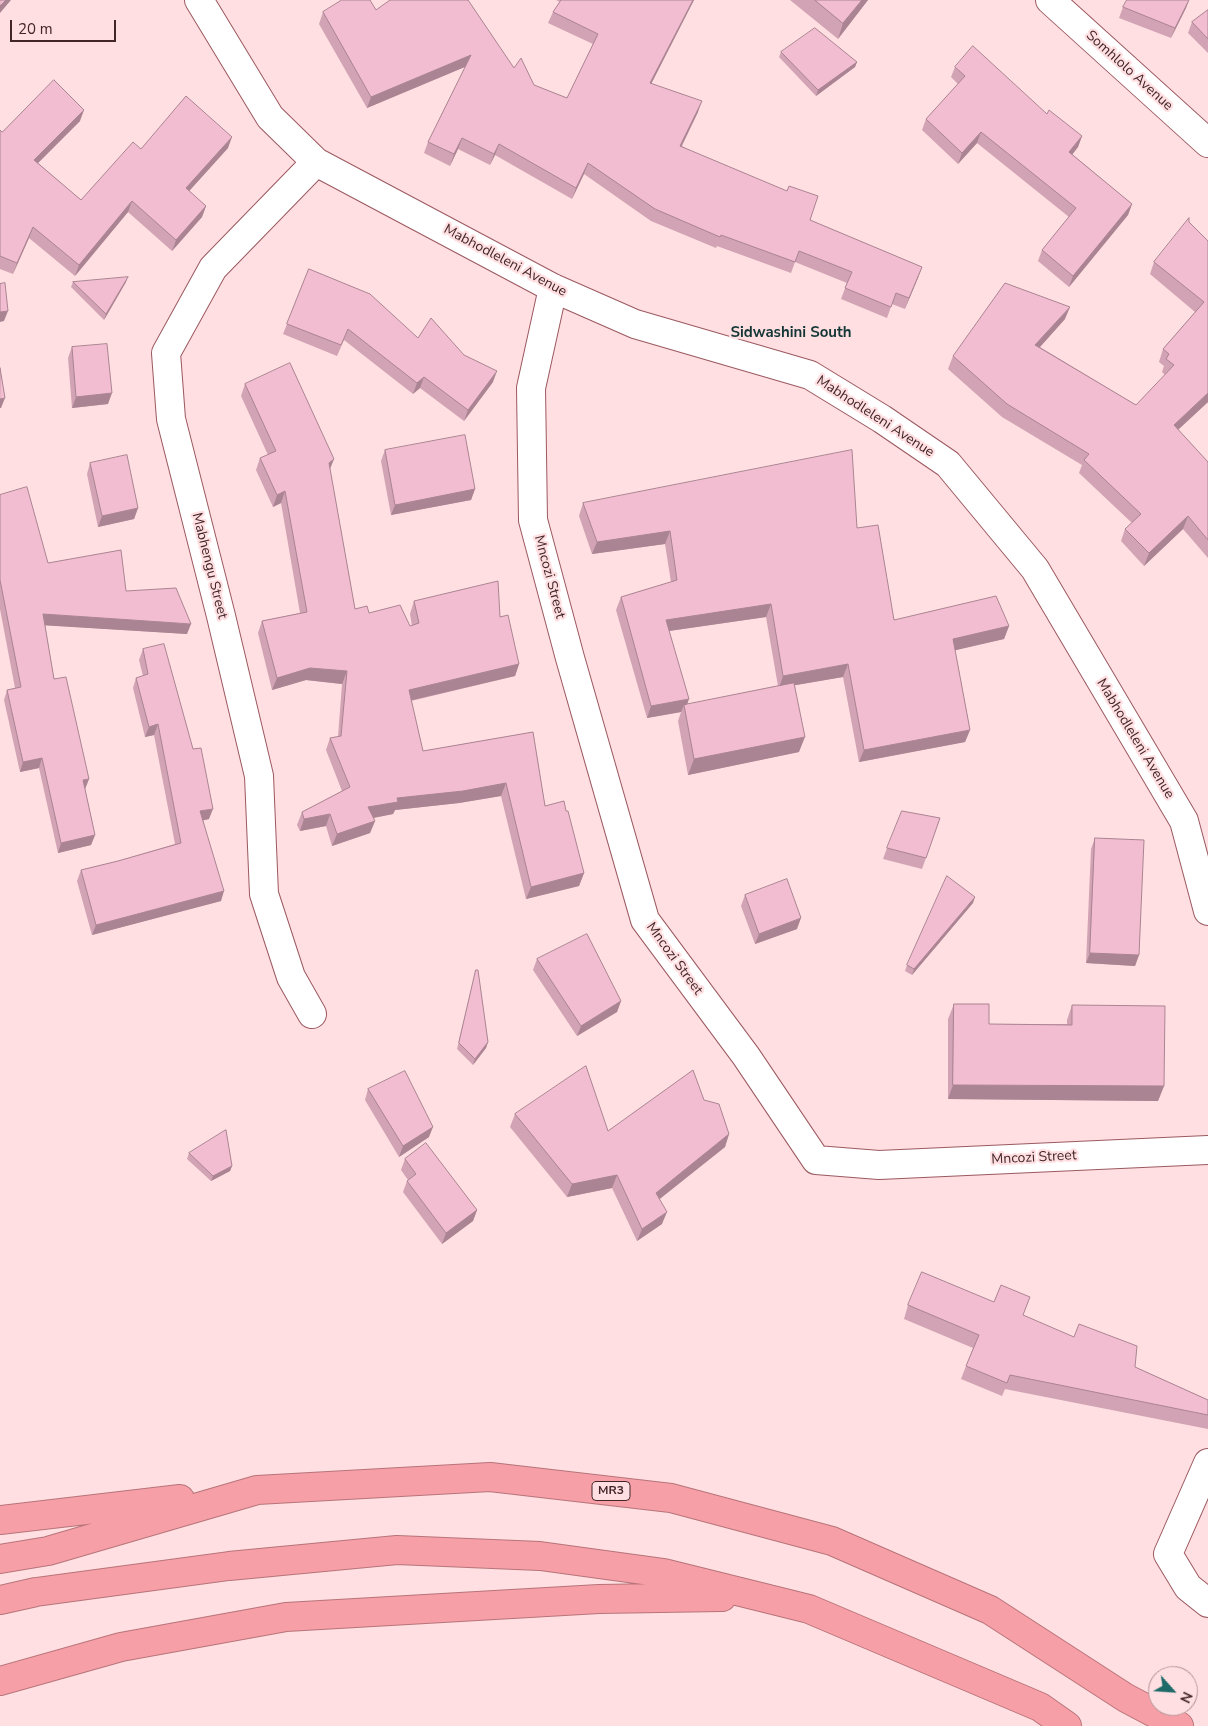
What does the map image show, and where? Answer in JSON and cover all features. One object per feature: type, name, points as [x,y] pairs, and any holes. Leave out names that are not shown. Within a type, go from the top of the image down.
[{"type":"highway","name":"MR3","points":[[0,1559],[48,1551],[257,1490],[490,1477],[671,1498],[832,1541],[990,1610],[1126,1698],[1179,1726]]},
{"type":"highway","points":[[0,1520],[257,1490]]},
{"type":"highway","points":[[0,1600],[36,1592],[229,1566],[397,1550],[540,1556],[664,1573],[809,1609],[1040,1707],[1067,1726]]},
{"type":"highway","points":[[0,1681],[122,1647],[286,1617],[599,1599],[756,1597]]},
{"type":"street","name":"Mabhodleleni Avenue","points":[[199,0],[270,117],[316,162],[553,288],[635,324],[810,374],[882,419],[948,464],[1035,568],[1184,821],[1208,912]]},
{"type":"street","name":"Somhlolo Avenue","points":[[1050,0],[1208,143]]},
{"type":"street","name":"Mabhengu Street","points":[[312,1014],[291,977],[264,894],[259,776],[222,616],[171,419],[166,353],[213,268],[316,162]]},
{"type":"street","name":"Mncozi Street","points":[[553,288],[531,388],[533,520],[570,658],[645,920],[746,1056],[816,1160],[879,1165],[1208,1150]]},
{"type":"street","points":[[1208,1463],[1168,1554],[1188,1587],[1208,1603]]},
{"type":"building","points":[[0,0],[6,0],[0,6]]},
{"type":"building","points":[[342,0],[370,0],[376,10],[390,0],[468,0],[514,68],[521,58],[534,85],[567,98],[598,34],[553,12],[561,0],[693,0],[650,83],[702,101],[680,146],[787,191],[789,186],[818,196],[810,220],[922,267],[909,298],[896,293],[891,307],[845,288],[852,272],[799,251],[795,262],[721,235],[720,237],[655,209],[588,163],[576,188],[499,144],[494,154],[462,138],[454,154],[428,142],[471,55],[371,97],[323,12]]},
{"type":"building","points":[[815,0],[862,0],[843,23]]},
{"type":"building","points":[[1127,0],[1189,0],[1175,28],[1123,7]]},
{"type":"building","points":[[1208,10],[1208,39],[1192,22]]},
{"type":"building","points":[[815,28],[857,62],[818,90],[781,52]]},
{"type":"building","points":[[973,46],[1047,114],[1049,110],[1082,136],[1069,152],[1132,204],[1073,276],[1042,250],[1076,208],[981,132],[962,153],[926,119],[965,76],[955,67]]},
{"type":"building","points":[[54,80],[84,110],[34,160],[81,200],[133,142],[141,149],[186,96],[232,137],[186,188],[206,206],[176,240],[132,201],[79,265],[33,227],[17,263],[0,256],[0,130],[2,132]]},
{"type":"building","points":[[1189,218],[1189,222],[1208,241],[1208,393],[1174,425],[1208,462],[1208,540],[1188,516],[1149,553],[1125,529],[1141,514],[1084,460],[1089,454],[1007,404],[953,356],[1005,283],[1070,307],[1035,345],[1136,405],[1174,365],[1166,359],[1169,354],[1163,349],[1204,302],[1154,262]]},
{"type":"building","points":[[309,269],[370,294],[418,338],[431,318],[464,355],[497,371],[468,410],[424,377],[417,383],[348,329],[341,345],[287,324]]},
{"type":"building","points":[[128,277],[106,314],[73,282]]},
{"type":"building","points":[[5,283],[8,311],[0,312],[0,284]]},
{"type":"building","points":[[107,344],[112,393],[76,397],[72,347]]},
{"type":"building","points":[[290,363],[334,459],[329,463],[355,609],[367,606],[369,613],[400,605],[410,626],[419,623],[414,601],[498,581],[500,617],[508,615],[519,664],[409,690],[423,751],[533,732],[545,806],[564,801],[584,873],[531,887],[506,783],[463,791],[397,798],[398,802],[368,807],[375,821],[337,834],[330,814],[304,819],[302,812],[350,787],[330,738],[341,736],[347,671],[310,668],[277,678],[262,621],[307,612],[285,491],[277,495],[260,458],[276,451],[245,384]]},
{"type":"building","points":[[0,368],[5,398],[0,399]]},
{"type":"building","points":[[465,435],[475,489],[395,505],[385,450]]},
{"type":"building","points":[[852,450],[857,528],[878,525],[894,620],[996,596],[1009,626],[953,639],[970,730],[864,750],[848,664],[783,676],[771,604],[666,620],[689,699],[651,706],[621,597],[677,580],[670,531],[597,542],[583,503]]},
{"type":"building","points":[[127,455],[138,508],[102,516],[90,463]]},
{"type":"building","points":[[27,487],[48,563],[121,550],[126,591],[176,588],[191,624],[43,614],[54,679],[66,677],[89,779],[83,780],[95,835],[61,843],[42,758],[23,762],[7,690],[21,687],[0,580],[0,495]]},
{"type":"building","points":[[164,644],[193,749],[201,748],[213,809],[200,811],[224,891],[96,925],[81,870],[181,843],[158,724],[149,727],[136,678],[148,674],[143,649]]},
{"type":"building","points":[[794,683],[805,737],[694,759],[684,705]]},
{"type":"building","points":[[902,811],[940,818],[926,858],[887,848]]},
{"type":"building","points":[[1095,838],[1144,840],[1139,955],[1090,953]]},
{"type":"building","points":[[947,876],[975,897],[914,969],[907,965]]},
{"type":"building","points":[[787,879],[801,918],[759,934],[745,895]]},
{"type":"building","points":[[587,934],[621,1001],[581,1026],[537,959]]},
{"type":"building","points":[[476,970],[478,970],[488,1042],[475,1059],[459,1043]]},
{"type":"building","points":[[954,1004],[989,1004],[989,1024],[1072,1025],[1072,1005],[1165,1006],[1164,1086],[953,1085]]},
{"type":"building","points":[[586,1066],[608,1131],[693,1070],[704,1100],[719,1104],[729,1134],[656,1193],[667,1212],[642,1229],[617,1175],[572,1184],[515,1114]]},
{"type":"building","points":[[405,1071],[433,1127],[403,1146],[368,1089]]},
{"type":"building","points":[[226,1130],[232,1166],[213,1176],[189,1153]]},
{"type":"building","points":[[426,1143],[477,1210],[446,1233],[407,1181],[416,1174],[405,1159]]},
{"type":"building","points":[[922,1272],[994,1302],[1001,1285],[1030,1297],[1023,1315],[1074,1337],[1079,1324],[1137,1346],[1135,1367],[1208,1400],[1208,1415],[1010,1375],[1007,1383],[966,1366],[979,1335],[908,1305]]},
{"type":"district","name":"Sidwashini South","points":[[791,333]]}]
